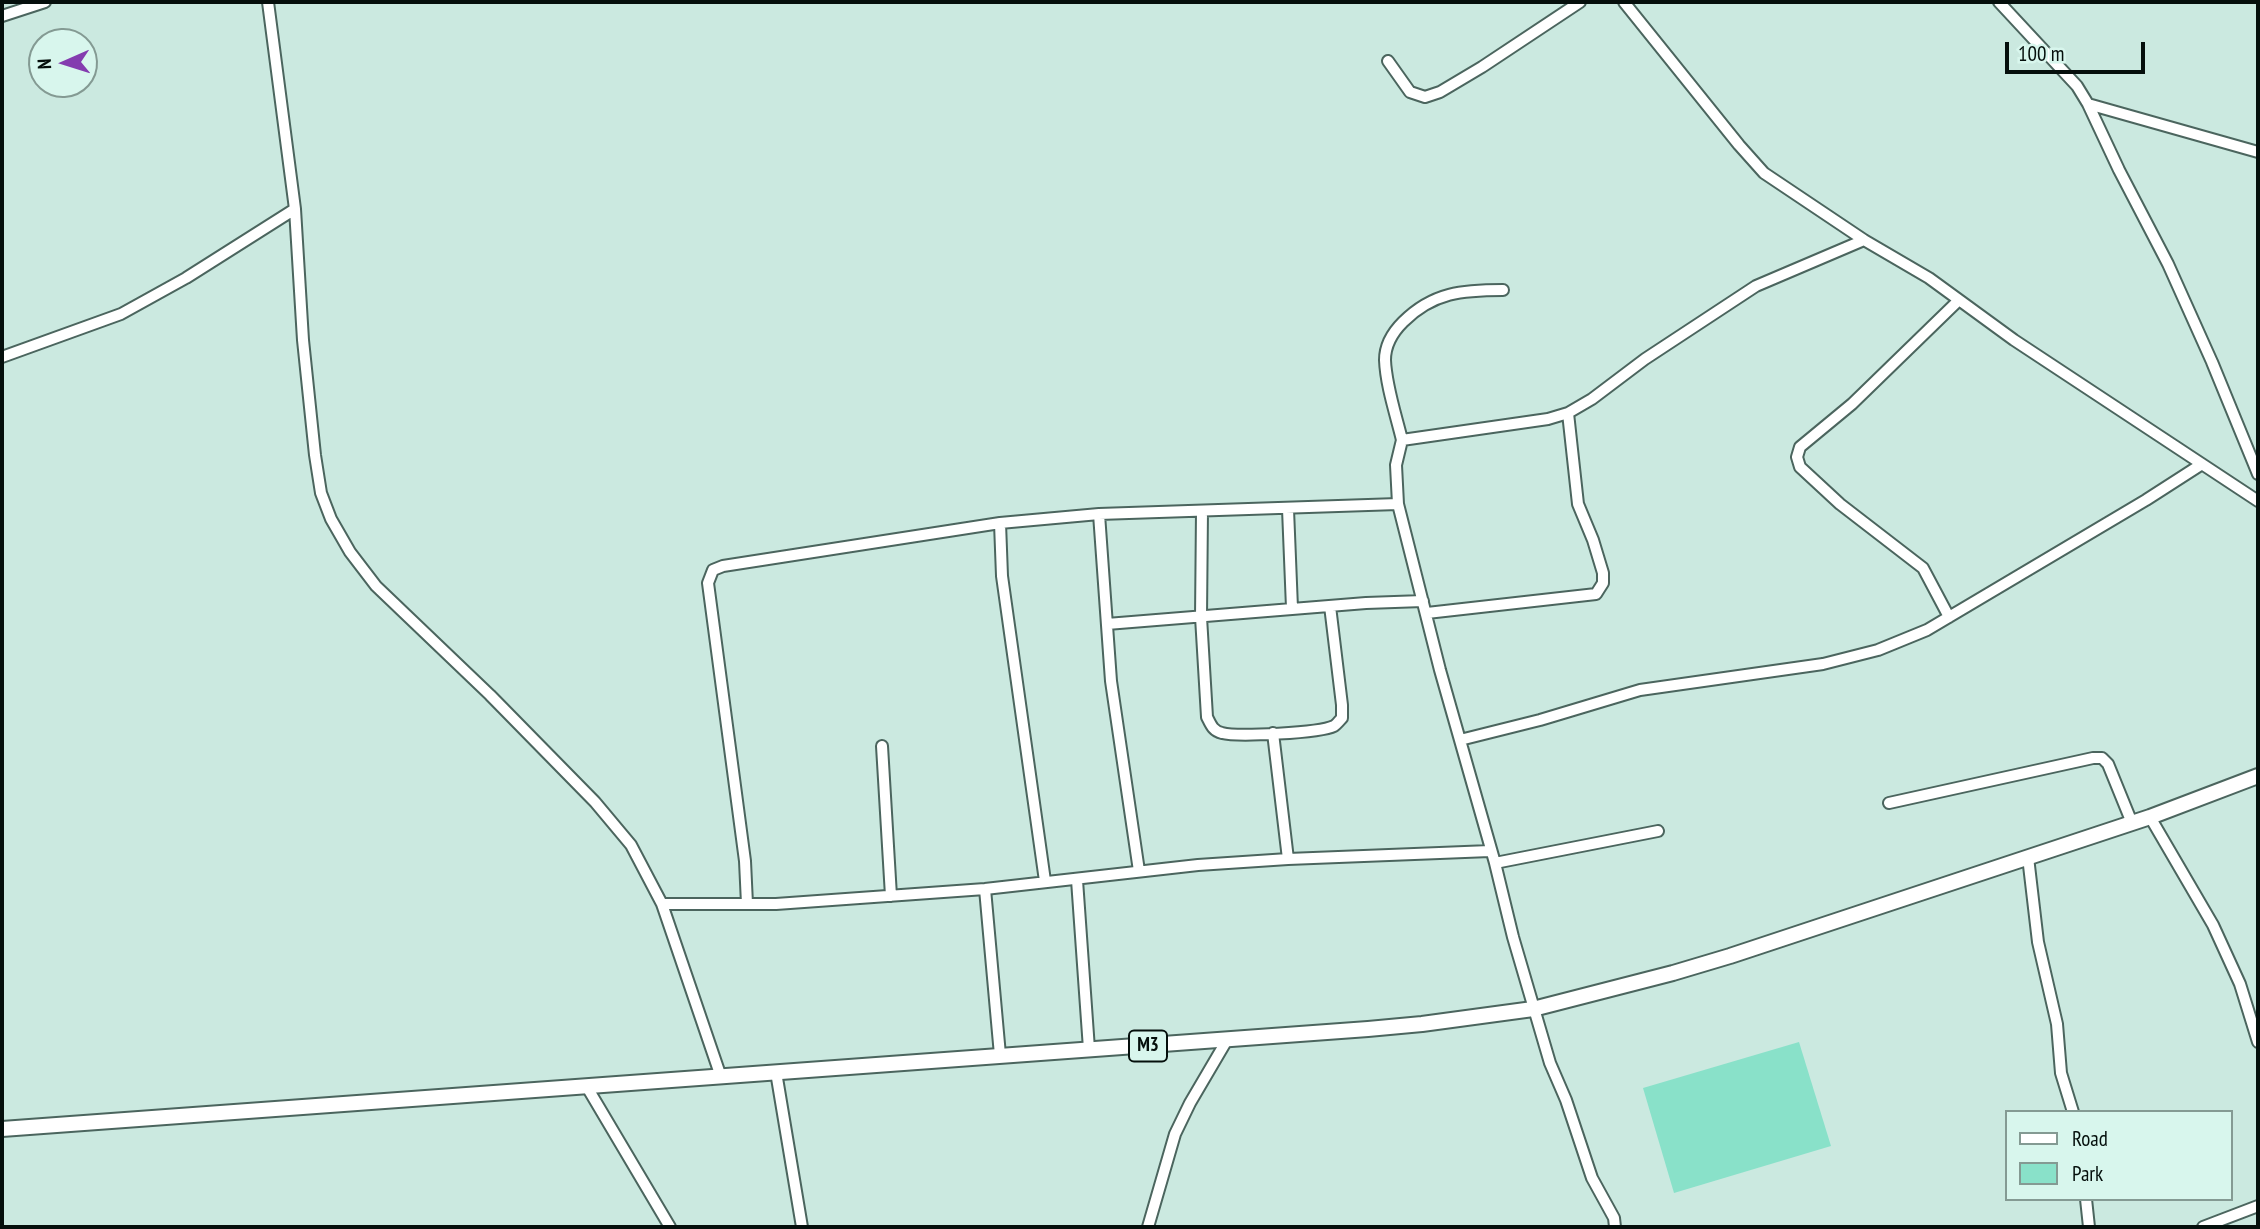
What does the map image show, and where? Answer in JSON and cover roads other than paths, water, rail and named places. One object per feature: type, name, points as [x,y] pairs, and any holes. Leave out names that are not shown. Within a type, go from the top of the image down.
[{"type":"main road","name":"M3","points":[[2,1129],[1227,1040],[1422,1024],[1533,1009],[1673,973],[2150,817],[2258,776]]},
{"type":"street","points":[[2,16],[46,2]]},
{"type":"street","points":[[268,2],[295,209],[303,340],[315,455],[321,493],[331,519],[350,552],[376,586],[490,695],[614,823],[631,845],[662,904],[722,1077]]},
{"type":"street","points":[[1388,61],[1410,92],[1425,97],[1440,92],[1482,67],[1580,2]]},
{"type":"street","points":[[1624,2],[1764,173],[1864,240],[1929,278],[2014,340],[2258,501]]},
{"type":"street","points":[[1999,2],[2077,86],[2088,104],[2168,264],[2258,474]]},
{"type":"street","points":[[2088,104],[2258,152]]},
{"type":"street","points":[[2,357],[121,314],[186,278],[295,209]]},
{"type":"street","points":[[1402,440],[1568,414],[1645,359],[1756,286],[1864,240]]},
{"type":"street","points":[[1503,290],[1474,290],[1436,298],[1416,309],[1395,330],[1388,343],[1385,359],[1402,440],[1396,465],[1398,504],[1440,670],[1533,1009],[1580,1147],[1592,1178],[1614,1218],[1615,1227]]},
{"type":"street","points":[[1949,617],[1923,568],[1840,504],[1800,467],[1797,457],[1800,447],[1852,404],[1959,300]]},
{"type":"street","points":[[1427,613],[1596,594],[1601,589],[1603,573],[1578,504],[1568,414]]},
{"type":"street","points":[[1461,740],[1640,690],[1823,664],[1878,650],[1927,630],[2202,464]]},
{"type":"street","points":[[747,904],[745,861],[709,583],[713,570],[737,563],[1000,523],[1099,514],[1398,504]]},
{"type":"street","points":[[1288,509],[1292,608]]},
{"type":"street","points":[[1202,511],[1201,617],[1207,717],[1212,728],[1222,733],[1273,733],[1335,726],[1342,718],[1330,606]]},
{"type":"street","points":[[1099,514],[1117,727],[1139,871]]},
{"type":"street","points":[[1000,523],[1002,576],[1045,881]]},
{"type":"street","points":[[1107,624],[1292,608],[1423,601]]},
{"type":"street","points":[[1273,733],[1288,859]]},
{"type":"street","points":[[882,746],[891,896]]},
{"type":"street","points":[[1889,803],[2102,758],[2108,764],[2132,823]]},
{"type":"street","points":[[2150,817],[2213,925],[2240,984],[2258,1042]]},
{"type":"street","points":[[1495,863],[1658,831]]},
{"type":"street","points":[[662,904],[747,904],[891,896],[1288,859],[1490,851]]},
{"type":"street","points":[[2028,857],[2038,942],[2057,1024],[2061,1073],[2072,1110]]},
{"type":"street","points":[[1077,880],[1089,1048]]},
{"type":"street","points":[[985,888],[1000,1055]]},
{"type":"street","points":[[1148,1227],[1175,1134],[1227,1040]]},
{"type":"street","points":[[776,1072],[802,1227]]},
{"type":"street","points":[[587,1087],[670,1227]]},
{"type":"street","points":[[2086,1201],[2089,1227]]},
{"type":"street","points":[[2203,1227],[2258,1206]]}]
